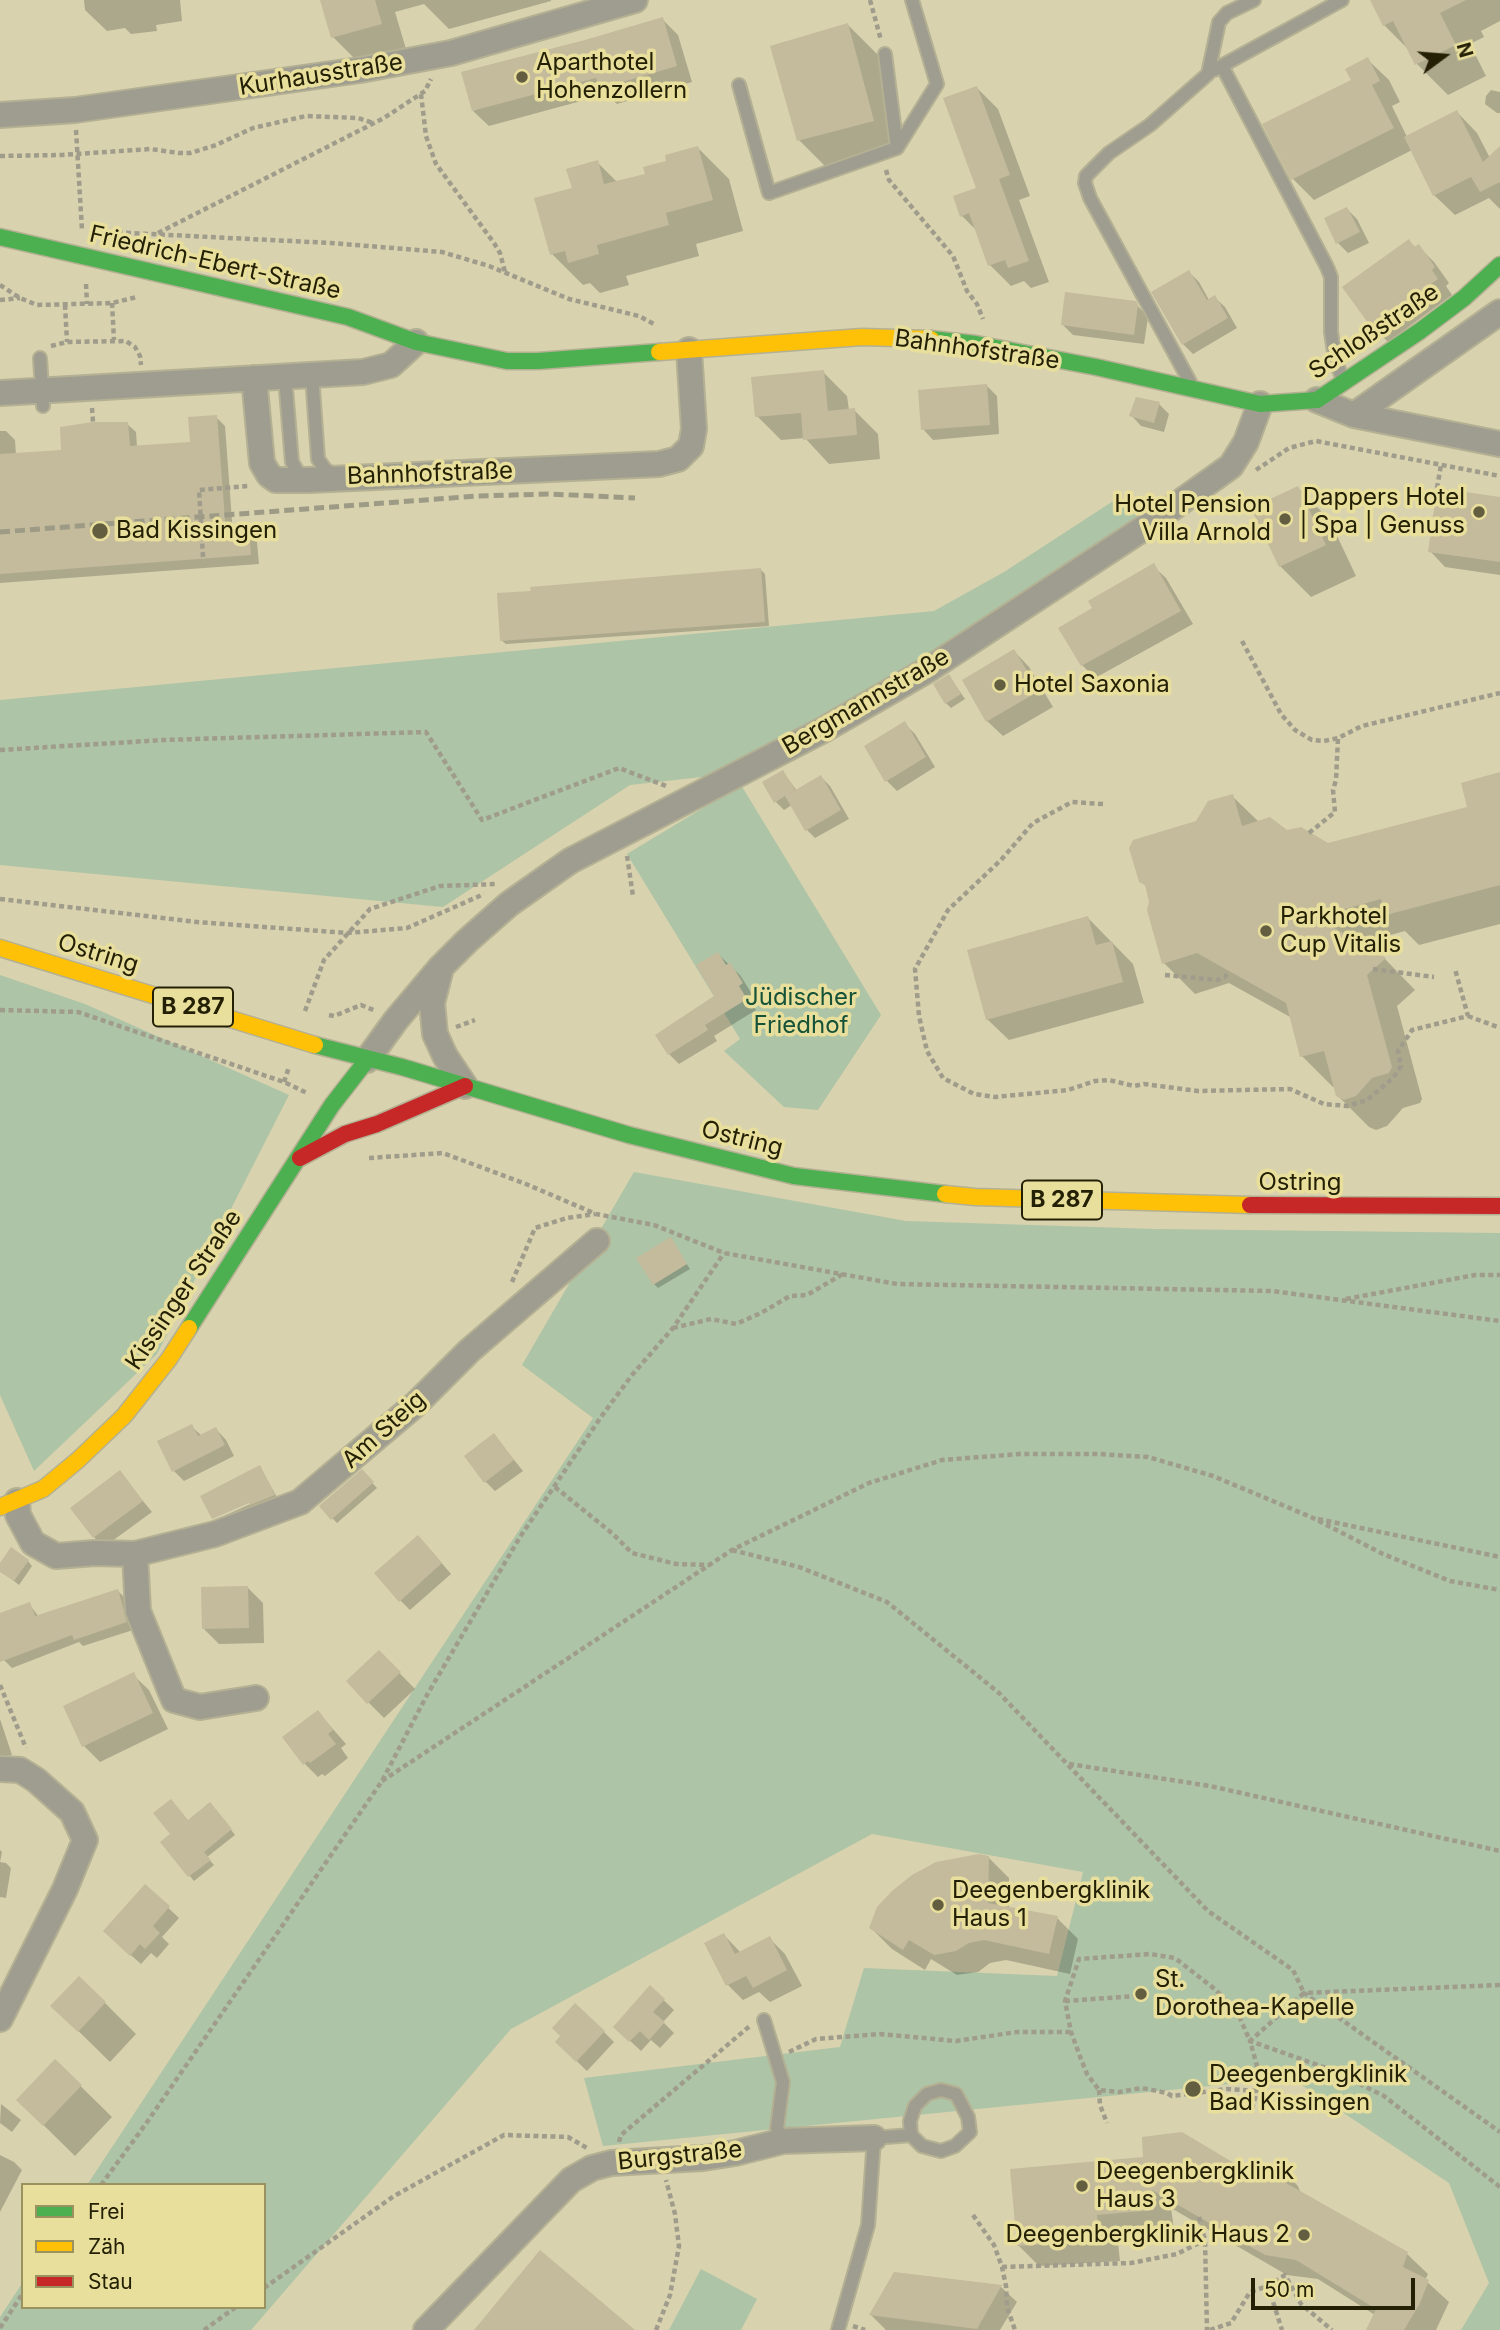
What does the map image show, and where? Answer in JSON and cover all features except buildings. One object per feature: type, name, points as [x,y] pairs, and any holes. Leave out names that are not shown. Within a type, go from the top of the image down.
[{"type":"street","name":"Kurhausstraße","points":[[0,115],[75,110],[284,82],[429,57],[635,0]]},
{"type":"street","name":"Friedrich-Ebert-Straße","points":[[0,237],[348,317],[416,342]]},
{"type":"street","name":"Schloßstraße","points":[[1260,404],[1317,400],[1431,323],[1500,265]]},
{"type":"street","points":[[1354,415],[1500,312]]},
{"type":"street","name":"Bahnhofstraße","points":[[416,342],[538,366],[657,352],[689,345],[922,338],[996,348],[1260,404]]},
{"type":"street","points":[[0,393],[43,398],[142,383],[187,388],[254,379],[363,372],[391,365],[416,342]]},
{"type":"street","name":"Bahnhofstraße","points":[[254,379],[261,463],[276,480],[659,464],[678,459],[691,446],[694,429],[689,345]]},
{"type":"street","points":[[1317,400],[1354,415],[1500,444]]},
{"type":"street","name":"Bergmannstraße","points":[[367,1060],[396,1020],[506,894],[823,730],[929,669],[1147,526],[1231,466],[1246,442],[1260,404]]},
{"type":"street","name":"Ostring","points":[[0,948],[367,1060],[402,1067],[629,1135],[807,1177],[975,1197],[1198,1205],[1500,1206]]},
{"type":"street","points":[[300,1158],[345,1134],[377,1124],[465,1086],[445,1056],[435,1034],[432,1003],[440,968]]},
{"type":"street","name":"Kissinger Straße","points":[[9,1504],[43,1489],[124,1416],[169,1359],[332,1105],[367,1060]]},
{"type":"street","name":"Am Steig","points":[[9,1504],[33,1543],[56,1556],[135,1554],[215,1534],[300,1502],[416,1404],[469,1351],[597,1241]]},
{"type":"street","points":[[135,1554],[138,1611],[174,1700],[201,1707],[256,1698]]},
{"type":"street","points":[[0,1769],[20,1770],[36,1780],[72,1812],[85,1840],[65,1889],[0,2020]]},
{"type":"street","name":"Burgstraße","points":[[426,2330],[571,2180],[592,2168],[611,2163],[703,2158],[783,2141],[874,2138]]},
{"type":"lane","points":[[739,85],[769,193],[897,148],[937,83],[912,0]]},
{"type":"lane","points":[[1208,74],[1219,22],[1227,13],[1254,0]]},
{"type":"lane","points":[[1194,389],[1090,198],[1085,183],[1086,176],[1109,153],[1150,125],[1208,74],[1342,0]]},
{"type":"lane","points":[[885,54],[897,148]]},
{"type":"lane","points":[[1222,66],[1327,267],[1331,278],[1331,332],[1335,359],[1344,381]]},
{"type":"lane","points":[[40,358],[43,398]]},
{"type":"lane","points":[[312,375],[318,459],[325,469],[338,478]]},
{"type":"lane","points":[[285,377],[292,462],[298,472],[309,480]]},
{"type":"lane","points":[[762,2019],[783,2082],[777,2128],[783,2141]]},
{"type":"lane","points":[[838,2330],[868,2225],[874,2138],[911,2135],[922,2146],[941,2151],[955,2146],[970,2132],[968,2117],[956,2094],[941,2090],[926,2094],[915,2106],[910,2121],[911,2135]]},
{"type":"path","points":[[870,0],[885,54]]},
{"type":"path","points":[[157,233],[409,104],[430,82],[429,57]]},
{"type":"path","points":[[421,94],[426,136],[436,164],[495,243],[505,272]]},
{"type":"path","points":[[0,156],[150,149],[190,153],[216,145],[253,128],[306,116],[358,118],[373,123]]},
{"type":"path","points":[[76,130],[82,231],[93,233]]},
{"type":"path","points":[[881,153],[889,180],[953,256],[967,291],[977,304],[996,348]]},
{"type":"path","points":[[104,233],[157,233],[442,252],[505,272],[569,299],[647,320],[656,326],[657,352]]},
{"type":"path","points":[[85,278],[87,304]]},
{"type":"path","points":[[0,285],[37,305],[112,303],[114,340]]},
{"type":"path","points":[[0,300],[20,298]]},
{"type":"path","points":[[65,305],[67,342],[126,341],[140,356],[142,383]]},
{"type":"path","points":[[1250,473],[1289,447],[1316,441],[1500,477]]},
{"type":"path","points":[[1437,488],[1441,465]]},
{"type":"path","points":[[203,557],[199,491],[222,488]]},
{"type":"path","points":[[1242,641],[1281,714],[1295,730],[1312,740],[1338,738],[1362,726],[1500,693]]},
{"type":"path","points":[[0,750],[163,740],[426,732],[482,820],[619,768],[693,796]]},
{"type":"path","points":[[1309,833],[1335,812],[1333,789],[1336,780],[1338,738]]},
{"type":"path","points":[[1103,804],[1072,802],[1033,823],[1001,860],[948,911],[915,969],[919,1016],[927,1051],[943,1079],[974,1094],[995,1097],[1068,1090],[1109,1080],[1134,1086],[1144,1084],[1198,1091],[1290,1088],[1324,1104],[1348,1106],[1367,1100],[1392,1078],[1401,1066],[1398,1051],[1412,1030],[1468,1016],[1500,1028]]},
{"type":"path","points":[[628,860],[633,896]]},
{"type":"path","points":[[305,1011],[324,960],[370,909],[440,886],[506,894]]},
{"type":"path","points":[[0,899],[197,922],[347,933],[407,928],[493,890],[506,894]]},
{"type":"path","points":[[1455,968],[1468,1016]]},
{"type":"path","points":[[1373,970],[1434,977]]},
{"type":"path","points":[[1166,975],[1218,980],[1225,977],[1229,971]]},
{"type":"path","points":[[0,1010],[78,1012],[284,1082],[332,1105]]},
{"type":"path","points":[[446,1031],[475,1020]]},
{"type":"path","points":[[362,1159],[385,1155],[443,1153],[596,1214],[654,1225],[724,1253],[897,1284],[1272,1291],[1500,1321]]},
{"type":"path","points":[[509,1287],[535,1228],[567,1218],[596,1214]]},
{"type":"path","points":[[102,2183],[383,1781],[434,1683],[520,1537],[608,1407],[673,1328],[724,1253]]},
{"type":"path","points":[[673,1328],[711,1319],[736,1324],[789,1296],[807,1295],[843,1274]]},
{"type":"path","points":[[1341,1300],[1475,1275],[1500,1275]]},
{"type":"path","points":[[383,1781],[732,1550],[869,1482],[942,1460],[1020,1454],[1148,1457],[1213,1476],[1311,1517],[1383,1554],[1450,1581],[1500,1590]]},
{"type":"path","points":[[555,1487],[614,1534],[632,1553],[676,1564],[709,1565]]},
{"type":"path","points":[[1311,1517],[1500,1557]]},
{"type":"path","points":[[732,1550],[799,1567],[887,1602],[999,1693],[1208,1911],[1293,1970],[1304,1993],[1500,2132]]},
{"type":"path","points":[[0,1685],[26,1746]]},
{"type":"path","points":[[1068,1764],[1210,1786],[1500,1851]]},
{"type":"path","points":[[1107,2123],[1098,2090],[1087,2074],[1071,2032],[1065,2001],[1079,1959],[1150,1954],[1175,1958],[1216,1990],[1239,2016],[1250,2041],[1257,2066],[1257,2091],[1252,2109]]},
{"type":"path","points":[[1250,2041],[1304,1993],[1500,1985]]},
{"type":"path","points":[[1065,2001],[1136,1996]]},
{"type":"path","points":[[611,2163],[621,2135],[762,2019]]},
{"type":"path","points":[[775,2058],[816,2039],[880,2034],[957,2041],[1017,2032],[1071,2032]]},
{"type":"path","points":[[1250,2041],[1329,2069],[1384,2096],[1500,2187]]},
{"type":"path","points":[[1098,2090],[1119,2092],[1142,2088],[1172,2096],[1227,2089],[1257,2091]]},
{"type":"path","points":[[266,2287],[394,2196],[504,2136],[568,2137]]},
{"type":"path","points":[[656,2329],[670,2295],[679,2246],[676,2214],[660,2159]]},
{"type":"path","points":[[973,2215],[994,2245],[1002,2267],[1007,2307],[1015,2330]]},
{"type":"path","points":[[1199,2217],[1205,2240],[1209,2330],[1231,2323],[1250,2292],[1268,2286],[1284,2275],[1301,2304],[1332,2330]]},
{"type":"path","points":[[1002,2267],[1131,2263],[1177,2254],[1205,2240]]},
{"type":"path","points":[[1268,2286],[1282,2330]]},
{"type":"path","points":[[0,2328],[21,2296]]},
{"type":"path","points":[[204,2330],[233,2309]]},
{"type":"green space","points":[[1121,496],[1140,520],[919,665],[711,776],[630,785],[443,907],[0,865],[0,700],[934,611],[1004,572]]},
{"type":"green space","name":"Jüdischer Friedhof","points":[[741,785],[881,1015],[818,1110],[784,1107],[724,1051],[740,1039],[627,854]]},
{"type":"green space","points":[[0,975],[85,1004],[289,1095],[157,1354],[34,1471],[0,1395]]},
{"type":"green space","points":[[634,1172],[906,1221],[1156,1229],[1500,1233],[1500,2330],[1461,2330],[1489,2283],[1449,2183],[1291,2078],[603,2146],[584,2078],[840,2047],[864,1968],[1057,1976],[1083,1872],[872,1834],[511,2029],[251,2330],[0,2330],[0,2317],[21,2285],[21,2309],[266,2309],[266,2183],[88,2183],[593,1418],[522,1365]]},
{"type":"green space","points":[[701,2269],[757,2299],[741,2330],[669,2330]]},
{"type":"railway","points":[[0,532],[477,496],[550,494],[635,498]]},
{"type":"traffic: fast","points":[[0,237],[348,317],[416,342],[507,361],[659,352]]},
{"type":"traffic: fast","points":[[931,339],[976,344],[1096,367],[1260,404],[1317,400],[1420,331],[1464,298],[1500,265]]},
{"type":"traffic: fast","points":[[315,1045],[402,1067],[629,1135],[794,1176],[945,1194]]},
{"type":"traffic: fast","points":[[189,1328],[332,1105],[367,1060]]},
{"type":"traffic: slow","points":[[659,352],[862,337],[931,339]]},
{"type":"traffic: slow","points":[[0,948],[315,1045]]},
{"type":"traffic: slow","points":[[945,1194],[1250,1205]]},
{"type":"traffic: slow","points":[[0,1507],[43,1489],[78,1460],[124,1416],[169,1359],[189,1328]]},
{"type":"traffic: jam","points":[[300,1158],[345,1134],[377,1124],[465,1086]]},
{"type":"traffic: jam","points":[[1250,1205],[1500,1206]]},
{"type":"place","name":"Aparthotel Hohenzollern","points":[[522,77]]},
{"type":"place","name":"Dappers Hotel | Spa | Genuss","points":[[1479,512]]},
{"type":"place","name":"Hotel Pension Villa Arnold","points":[[1285,519]]},
{"type":"place","name":"Bad Kissingen","points":[[100,531]]},
{"type":"place","name":"Hotel Saxonia","points":[[1000,685]]},
{"type":"place","name":"Parkhotel Cup Vitalis","points":[[1266,931]]},
{"type":"place","name":"Deegenbergklinik Haus 1","points":[[938,1905]]},
{"type":"place","name":"St. Dorothea-Kapelle","points":[[1141,1994]]},
{"type":"place","name":"Deegenbergklinik Bad Kissingen","points":[[1193,2089]]},
{"type":"place","name":"Deegenbergklinik Haus 3","points":[[1082,2186]]},
{"type":"place","name":"Deegenbergklinik Haus 2","points":[[1304,2235]]}]
